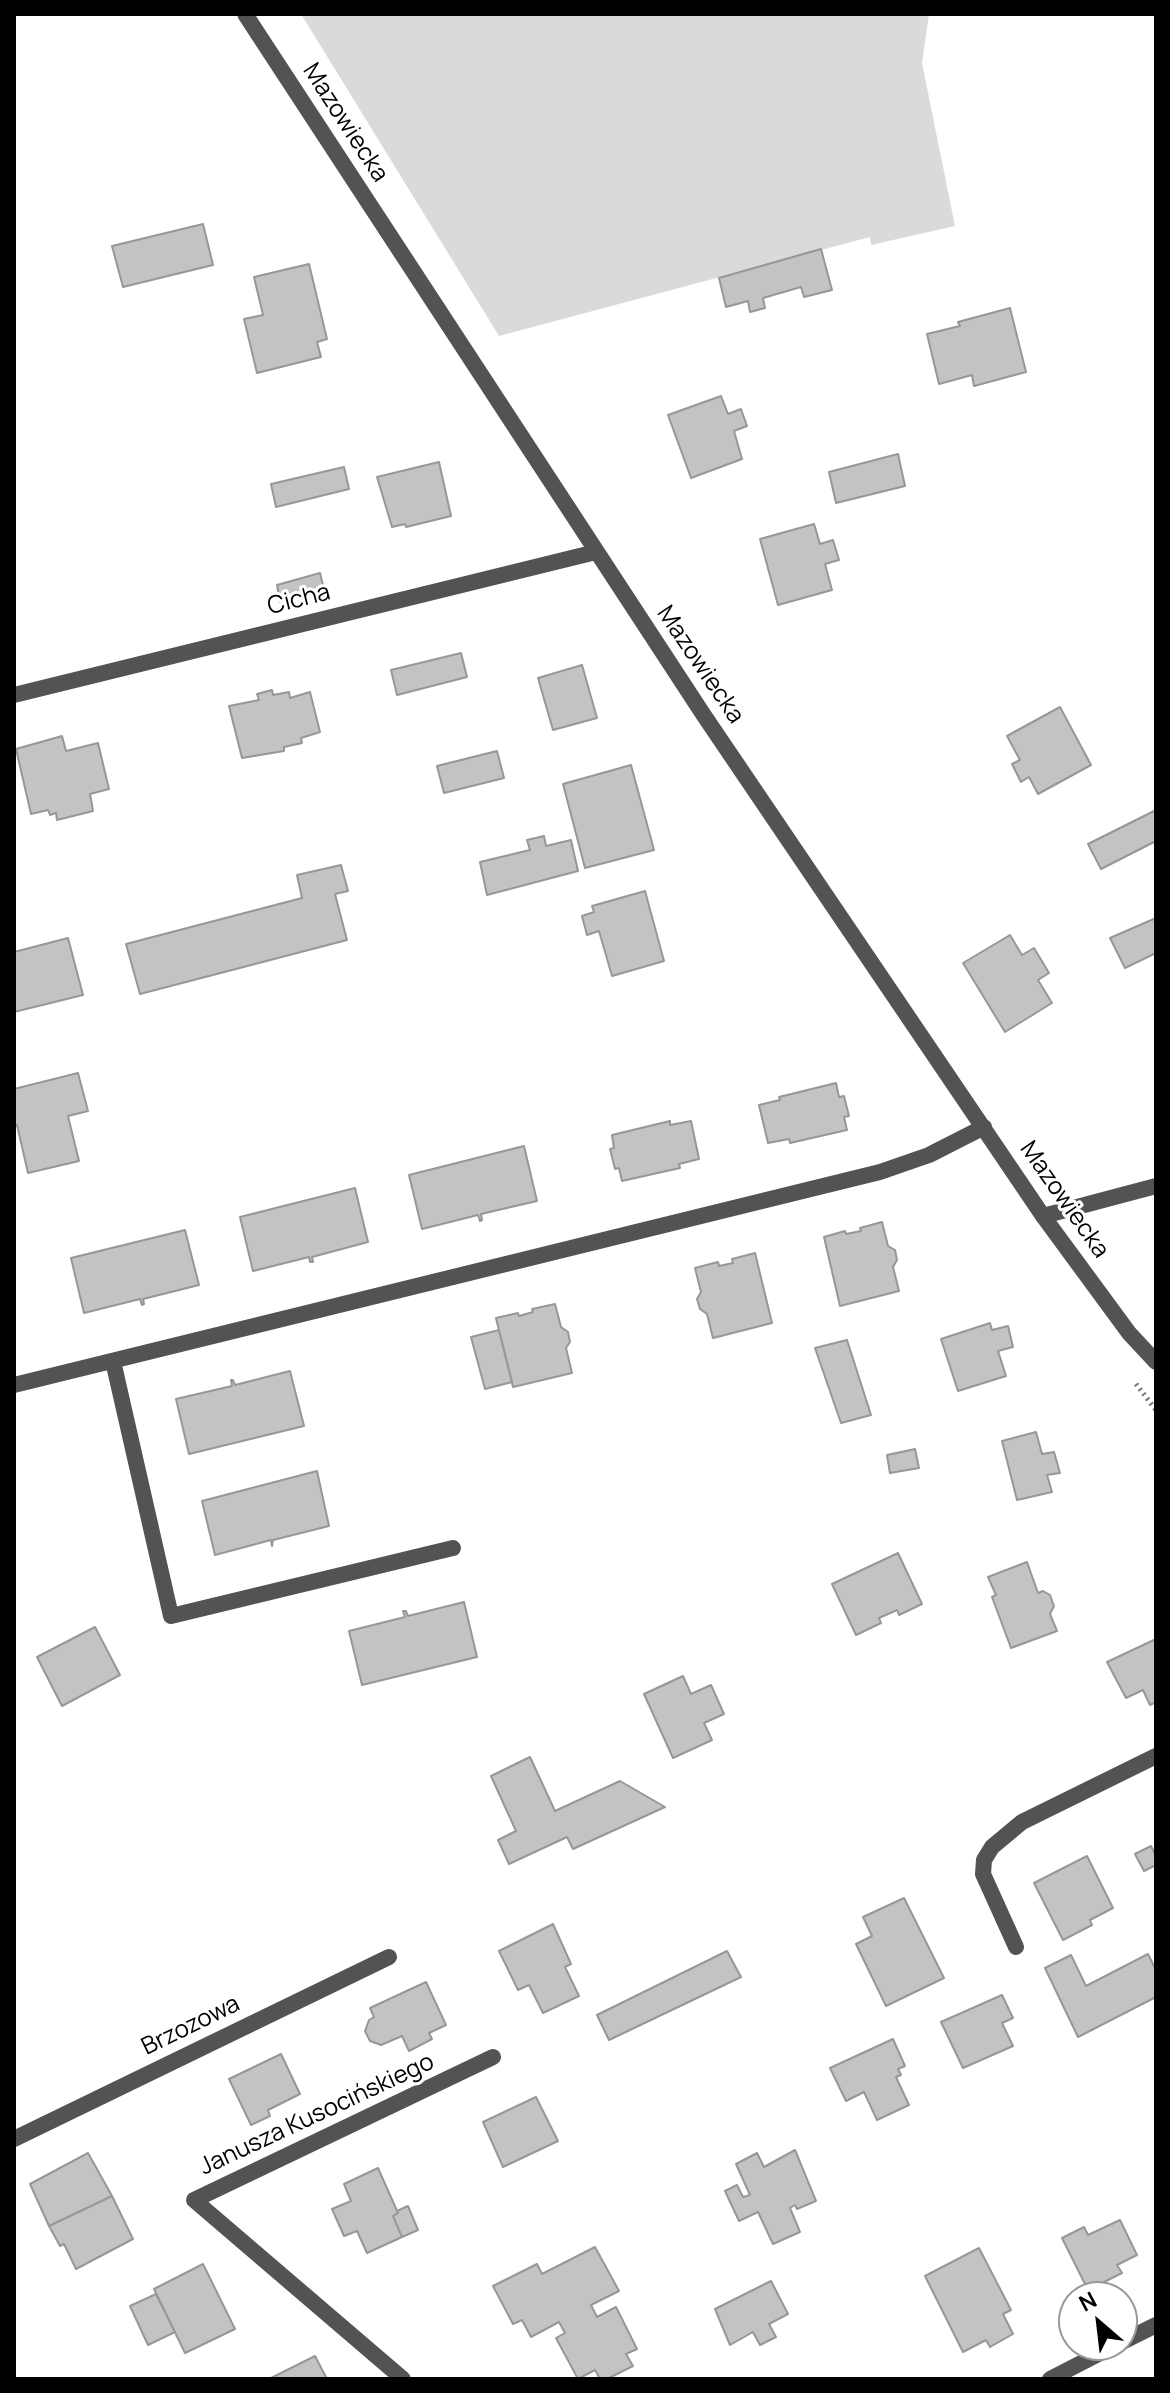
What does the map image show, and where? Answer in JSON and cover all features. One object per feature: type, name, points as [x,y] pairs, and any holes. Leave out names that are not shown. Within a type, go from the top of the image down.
[{"type":"street","name":"Mazowiecka","points":[[245,14],[596,552],[1043,1216],[1129,1333],[1156,1362]]},
{"type":"street","name":"Cicha","points":[[14,695],[596,552]]},
{"type":"street","points":[[14,1385],[880,1172],[929,1155],[984,1127]]},
{"type":"street","points":[[1043,1216],[1156,1186]]},
{"type":"street","points":[[113,1361],[171,1616],[453,1548]]},
{"type":"street","points":[[1016,1947],[983,1874],[984,1860],[992,1847],[1022,1822],[1156,1756]]},
{"type":"street","name":"Brzozowa","points":[[14,2139],[389,1957]]},
{"type":"street","name":"Janusza Kusocińskiego","points":[[403,2379],[194,2200],[493,2057]]},
{"type":"street","points":[[1138,2334],[1156,2325]]},
{"type":"street","points":[[1050,2379],[1085,2361]]},
{"type":"shaded area","points":[[301,14],[929,14],[922,63],[955,226],[871,245],[870,237],[499,336]]},
{"type":"building","points":[[203,224],[213,265],[123,287],[112,246]]},
{"type":"building","points":[[821,249],[832,290],[804,297],[801,287],[763,298],[765,308],[750,312],[748,301],[726,307],[719,278]]},
{"type":"building","points":[[309,264],[327,339],[317,342],[321,357],[257,373],[244,319],[263,315],[254,277]]},
{"type":"building","points":[[1010,308],[1026,372],[974,386],[972,375],[939,384],[927,334]]},
{"type":"building","points":[[721,396],[728,414],[741,409],[747,426],[734,431],[742,459],[691,478],[668,415]]},
{"type":"building","points":[[898,454],[905,486],[836,503],[829,472]]},
{"type":"building","points":[[439,462],[451,516],[406,527],[405,524],[392,527],[377,477]]},
{"type":"building","points":[[344,467],[349,489],[276,507],[271,484]]},
{"type":"building","points":[[814,524],[820,544],[833,540],[839,560],[825,564],[832,590],[778,605],[760,539]]},
{"type":"building","points":[[320,573],[324,589],[280,602],[277,585]]},
{"type":"building","points":[[461,653],[467,677],[397,695],[391,670]]},
{"type":"building","points":[[582,665],[597,718],[553,730],[538,678]]},
{"type":"building","points":[[272,690],[273,695],[289,692],[290,698],[310,692],[320,732],[301,738],[302,743],[284,747],[284,751],[242,758],[229,706],[259,700],[257,694]]},
{"type":"building","points":[[1060,707],[1091,765],[1038,794],[1029,777],[1021,782],[1012,764],[1020,760],[1007,736]]},
{"type":"building","points":[[62,736],[66,751],[98,743],[109,789],[90,794],[93,811],[57,820],[56,813],[50,815],[48,810],[31,814],[16,749]]},
{"type":"building","points":[[497,751],[504,778],[444,793],[437,766]]},
{"type":"building","points":[[631,765],[654,850],[585,868],[563,784]]},
{"type":"building","points":[[1156,810],[1156,841],[1101,869],[1088,844]]},
{"type":"building","points":[[544,836],[546,846],[571,840],[578,871],[487,895],[480,862],[530,850],[527,840]]},
{"type":"building","points":[[341,865],[348,891],[335,894],[347,940],[140,994],[126,944],[302,898],[297,875]]},
{"type":"building","points":[[645,891],[664,961],[612,976],[599,931],[587,935],[582,916],[594,912],[592,906]]},
{"type":"building","points":[[1156,918],[1156,953],[1125,968],[1110,938]]},
{"type":"building","points":[[1010,935],[1022,955],[1034,948],[1049,973],[1038,980],[1052,1003],[1005,1032],[963,963]]},
{"type":"building","points":[[68,938],[83,995],[14,1012],[14,952]]},
{"type":"building","points":[[78,1073],[88,1111],[68,1116],[79,1161],[28,1173],[17,1125],[14,1126],[14,1089]]},
{"type":"building","points":[[836,1083],[839,1097],[844,1096],[849,1116],[844,1117],[847,1130],[790,1143],[789,1139],[768,1143],[759,1105]]},
{"type":"building","points":[[670,1121],[670,1125],[691,1121],[699,1159],[679,1164],[680,1168],[622,1181],[610,1149],[614,1148],[612,1135]]},
{"type":"building","points":[[524,1146],[537,1201],[481,1214],[480,1221],[478,1215],[422,1229],[409,1175]]},
{"type":"building","points":[[355,1188],[368,1242],[312,1257],[313,1262],[309,1257],[253,1271],[240,1217]]},
{"type":"building","points":[[882,1222],[888,1246],[895,1250],[897,1260],[893,1267],[899,1291],[840,1306],[824,1237],[845,1231],[846,1234],[861,1231],[860,1228]]},
{"type":"building","points":[[185,1230],[199,1285],[143,1299],[142,1305],[140,1299],[84,1313],[71,1258]]},
{"type":"building","points":[[755,1253],[772,1323],[713,1338],[707,1314],[700,1309],[697,1299],[701,1292],[695,1268],[718,1262],[719,1266],[733,1263],[732,1259]]},
{"type":"building","points":[[555,1304],[561,1327],[568,1332],[570,1342],[566,1348],[572,1373],[513,1387],[496,1318],[518,1313],[519,1316],[533,1312],[532,1309]]},
{"type":"building","points":[[990,1323],[992,1330],[1008,1326],[1013,1347],[998,1351],[1006,1376],[958,1391],[941,1339]]},
{"type":"building","points":[[499,1330],[512,1382],[485,1389],[471,1337]]},
{"type":"building","points":[[847,1340],[871,1415],[841,1423],[815,1348]]},
{"type":"building","points":[[290,1371],[304,1426],[189,1454],[176,1399],[232,1386],[231,1380],[235,1385]]},
{"type":"building","points":[[1036,1432],[1042,1454],[1054,1452],[1060,1473],[1047,1475],[1052,1492],[1017,1500],[1002,1441]]},
{"type":"building","points":[[915,1449],[919,1468],[890,1473],[887,1455]]},
{"type":"building","points":[[317,1471],[329,1526],[273,1540],[272,1546],[271,1540],[215,1555],[202,1501]]},
{"type":"building","points":[[898,1553],[922,1604],[899,1615],[897,1610],[879,1618],[881,1623],[856,1635],[832,1584]]},
{"type":"building","points":[[1027,1562],[1038,1593],[1043,1591],[1050,1595],[1054,1606],[1050,1614],[1057,1631],[1011,1648],[988,1577]]},
{"type":"building","points":[[464,1602],[477,1657],[362,1685],[349,1631],[405,1617],[403,1611],[408,1616]]},
{"type":"building","points":[[95,1627],[120,1675],[62,1706],[37,1657]]},
{"type":"building","points":[[1156,1639],[1156,1702],[1150,1705],[1143,1690],[1126,1698],[1107,1662]]},
{"type":"building","points":[[683,1676],[691,1694],[711,1685],[724,1714],[704,1723],[712,1740],[673,1758],[644,1694]]},
{"type":"building","points":[[530,1757],[555,1811],[620,1781],[665,1807],[573,1849],[567,1837],[509,1864],[498,1840],[516,1831],[491,1776]]},
{"type":"building","points":[[1151,1846],[1156,1865],[1144,1871],[1135,1854]]},
{"type":"building","points":[[1087,1856],[1113,1908],[1090,1920],[1092,1925],[1063,1940],[1034,1883]]},
{"type":"building","points":[[904,1898],[944,1978],[886,2006],[856,1944],[872,1936],[863,1917]]},
{"type":"building","points":[[553,1924],[571,1964],[565,1967],[579,1996],[543,2013],[529,1985],[518,1990],[499,1951]]},
{"type":"building","points":[[727,1951],[741,1977],[609,2040],[597,2015]]},
{"type":"building","points":[[1148,1954],[1156,1970],[1156,1997],[1078,2037],[1045,1968],[1071,1955],[1086,1986]]},
{"type":"building","points":[[426,1982],[446,2025],[429,2033],[432,2039],[409,2051],[402,2036],[381,2045],[370,2041],[365,2031],[369,2020],[374,2017],[370,2008]]},
{"type":"building","points":[[1002,1995],[1013,2018],[1002,2023],[1013,2046],[963,2068],[941,2022]]},
{"type":"building","points":[[893,2039],[905,2066],[898,2069],[901,2075],[896,2077],[909,2105],[877,2120],[864,2092],[846,2101],[830,2068]]},
{"type":"building","points":[[281,2054],[300,2094],[268,2110],[270,2116],[251,2125],[229,2079]]},
{"type":"building","points":[[536,2097],[558,2141],[503,2167],[483,2122]]},
{"type":"building","points":[[795,2150],[816,2201],[797,2209],[795,2205],[790,2208],[800,2232],[773,2244],[758,2212],[739,2221],[725,2191],[737,2185],[743,2197],[750,2195],[736,2164],[757,2153],[764,2167]]},
{"type":"building","points":[[88,2153],[112,2196],[49,2226],[30,2184]]},
{"type":"building","points":[[378,2168],[398,2213],[393,2216],[402,2237],[367,2253],[357,2231],[344,2236],[332,2209],[351,2201],[344,2184]]},
{"type":"building","points":[[112,2196],[133,2239],[76,2269],[64,2244],[60,2246],[49,2226]]},
{"type":"building","points":[[408,2206],[418,2230],[402,2237],[393,2216]]},
{"type":"building","points":[[1120,2220],[1137,2255],[1117,2265],[1122,2273],[1106,2281],[1084,2281],[1062,2238],[1084,2227],[1088,2235]]},
{"type":"building","points":[[595,2247],[619,2291],[591,2305],[597,2317],[616,2307],[637,2349],[626,2354],[633,2366],[607,2379],[600,2379],[595,2370],[578,2379],[556,2338],[565,2333],[559,2322],[531,2337],[522,2320],[513,2324],[493,2286],[537,2264],[542,2274]]},
{"type":"building","points":[[979,2248],[1011,2310],[1003,2314],[1013,2334],[990,2347],[986,2340],[963,2352],[925,2276]]},
{"type":"building","points":[[203,2264],[235,2329],[185,2353],[154,2289]]},
{"type":"building","points":[[771,2281],[788,2314],[769,2324],[776,2337],[760,2345],[753,2332],[730,2345],[715,2309]]},
{"type":"building","points":[[156,2294],[175,2332],[148,2345],[130,2306]]},
{"type":"building","points":[[315,2356],[327,2379],[269,2379]]}]
